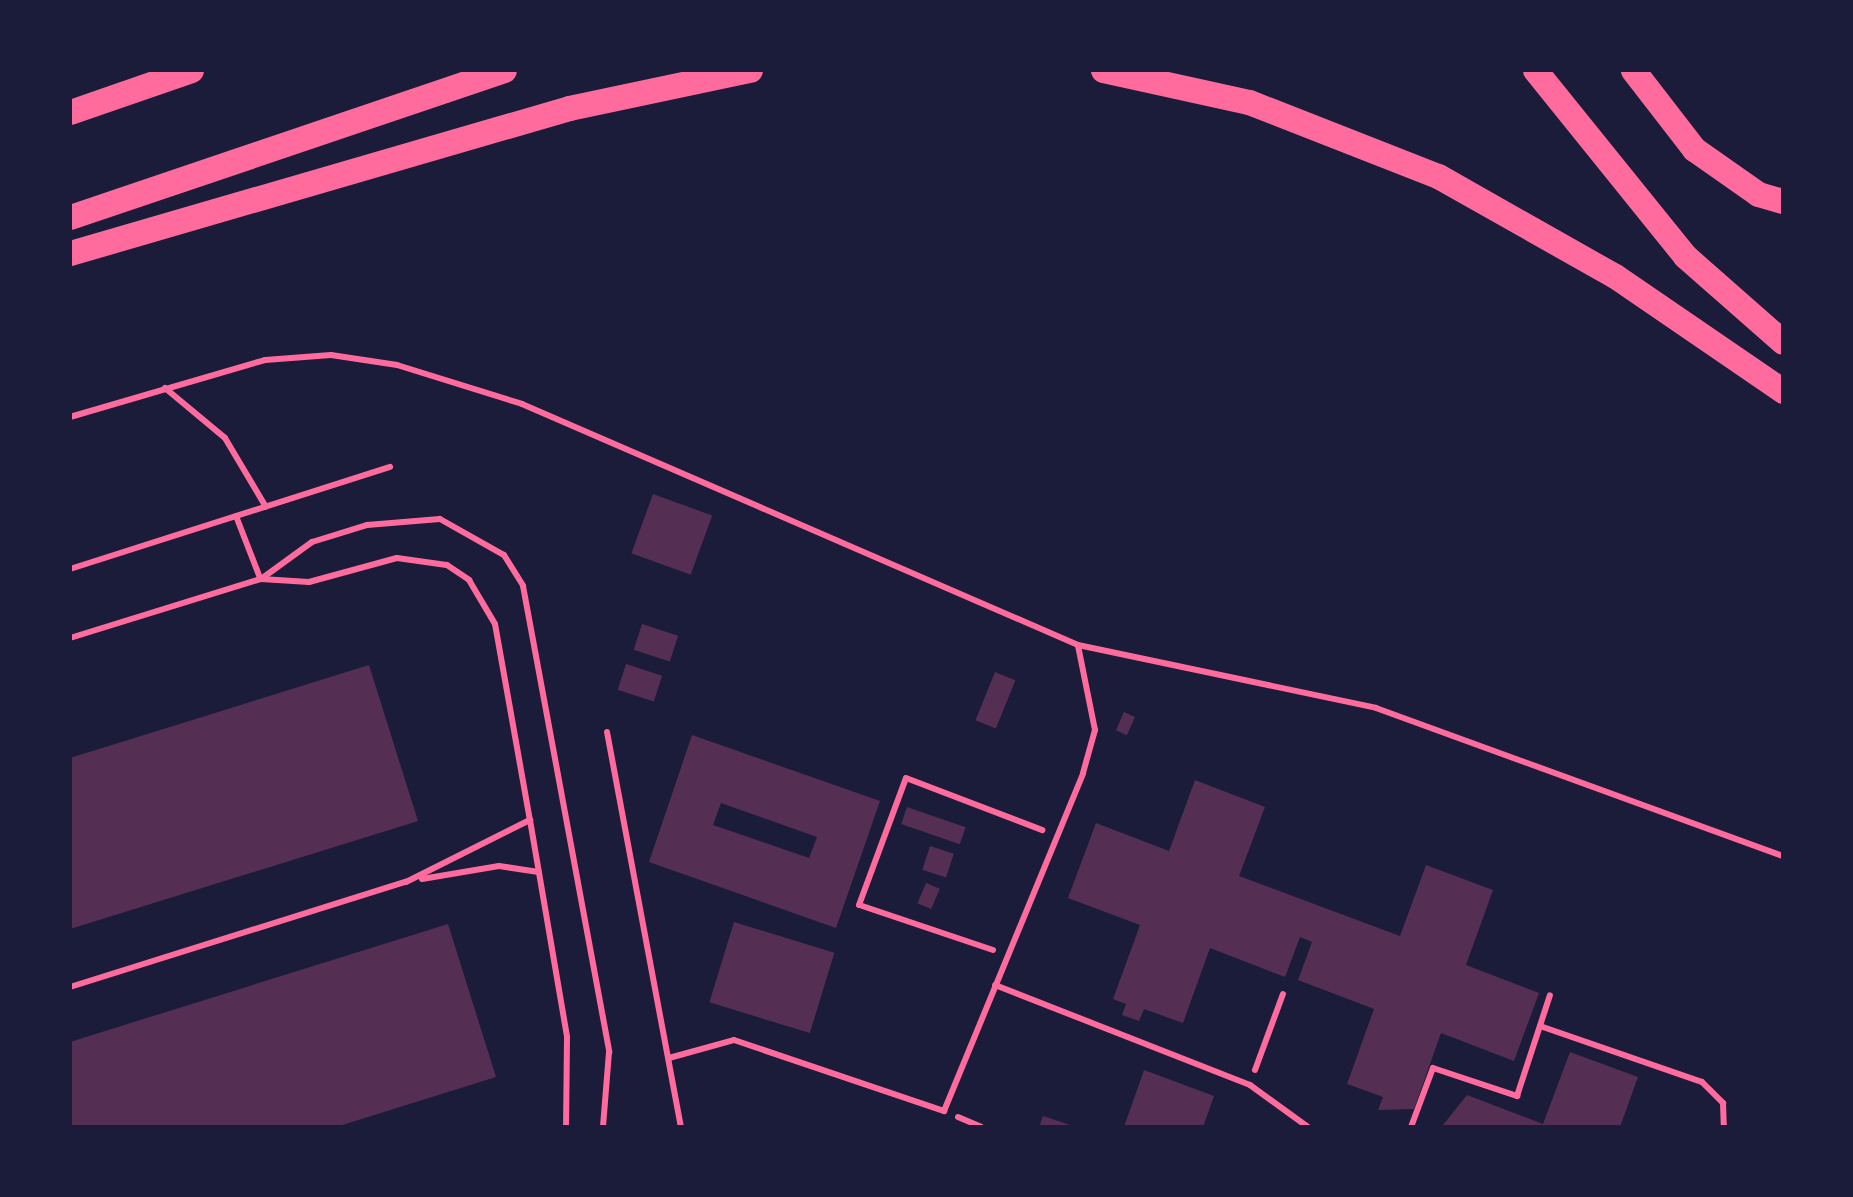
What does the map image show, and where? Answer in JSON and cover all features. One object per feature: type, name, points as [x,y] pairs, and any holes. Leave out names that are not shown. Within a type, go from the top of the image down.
[{"type":"highway","points":[[70,112],[191,70]]},
{"type":"highway","points":[[70,216],[504,70]]},
{"type":"highway","points":[[70,253],[569,108],[750,70]]},
{"type":"highway","points":[[1103,70],[1249,102],[1438,176],[1615,276],[1783,391]]},
{"type":"highway","points":[[1535,70],[1685,256],[1783,342]]},
{"type":"highway","points":[[1633,70],[1694,149],[1758,194],[1783,200]]},
{"type":"lane","points":[[70,417],[265,360],[330,355],[460,382],[1078,644],[1376,708],[1783,856]]},
{"type":"lane","points":[[164,388],[226,438],[266,506]]},
{"type":"lane","points":[[70,568],[390,467]]},
{"type":"lane","points":[[236,516],[261,580]]},
{"type":"lane","points":[[261,580],[312,542],[367,525],[440,519],[504,554],[523,586],[609,1052],[603,1127]]},
{"type":"lane","points":[[70,638],[261,580],[309,582],[423,558],[469,580],[494,624],[530,820],[567,1038],[566,1127]]},
{"type":"lane","points":[[669,1058],[734,1040],[944,1111],[1057,835],[1095,730],[1078,644]]},
{"type":"lane","points":[[607,732],[681,1127]]},
{"type":"lane","points":[[406,882],[530,820]]},
{"type":"lane","points":[[70,987],[406,882],[489,866],[539,872]]},
{"type":"lane","points":[[996,985],[1250,1085],[1308,1127]]},
{"type":"path","points":[[1008,955],[859,905],[906,778],[1057,835]]},
{"type":"path","points":[[1250,1085],[1283,994]]},
{"type":"path","points":[[1411,1127],[1433,1068],[1517,1096],[1550,995]]},
{"type":"path","points":[[1540,1026],[1702,1082],[1723,1103],[1724,1127]]},
{"type":"building","points":[[653,494],[712,516],[691,575],[631,553]]},
{"type":"building","points":[[642,624],[678,636],[670,661],[634,650]]},
{"type":"building","points":[[626,664],[662,676],[654,701],[618,690]]},
{"type":"building","points":[[369,665],[418,821],[70,929],[70,758]]},
{"type":"building","points":[[995,672],[1015,680],[996,728],[976,720]]},
{"type":"building","points":[[1124,712],[1135,717],[1127,735],[1116,730]]},
{"type":"building","points":[[692,735],[880,801],[836,928],[649,862]],"holes":[[[721,803],[817,837],[809,858],[713,825]]]},
{"type":"building","points":[[1195,780],[1265,807],[1239,876],[1400,936],[1426,865],[1493,890],[1466,965],[1539,993],[1514,1061],[1441,1033],[1414,1109],[1378,1110],[1383,1097],[1347,1084],[1374,1009],[1298,980],[1312,942],[1300,937],[1285,977],[1210,948],[1183,1023],[1144,1009],[1139,1021],[1122,1015],[1126,1004],[1113,999],[1140,925],[1068,898],[1096,823],[1169,851]]},
{"type":"building","points":[[907,807],[966,827],[960,844],[901,824]]},
{"type":"building","points":[[930,846],[954,854],[946,878],[922,870]]},
{"type":"building","points":[[926,883],[940,889],[931,909],[917,903]]},
{"type":"building","points":[[734,922],[834,953],[810,1033],[709,1002]]},
{"type":"building","points":[[448,924],[496,1077],[336,1127],[70,1127],[70,1042]]},
{"type":"building","points":[[1570,1052],[1638,1077],[1620,1127],[1443,1125],[1467,1095],[1543,1124]]},
{"type":"building","points":[[1144,1070],[1214,1096],[1203,1127],[1124,1127]]},
{"type":"building","points":[[1043,1116],[1073,1126],[1073,1127],[1039,1127]]}]
